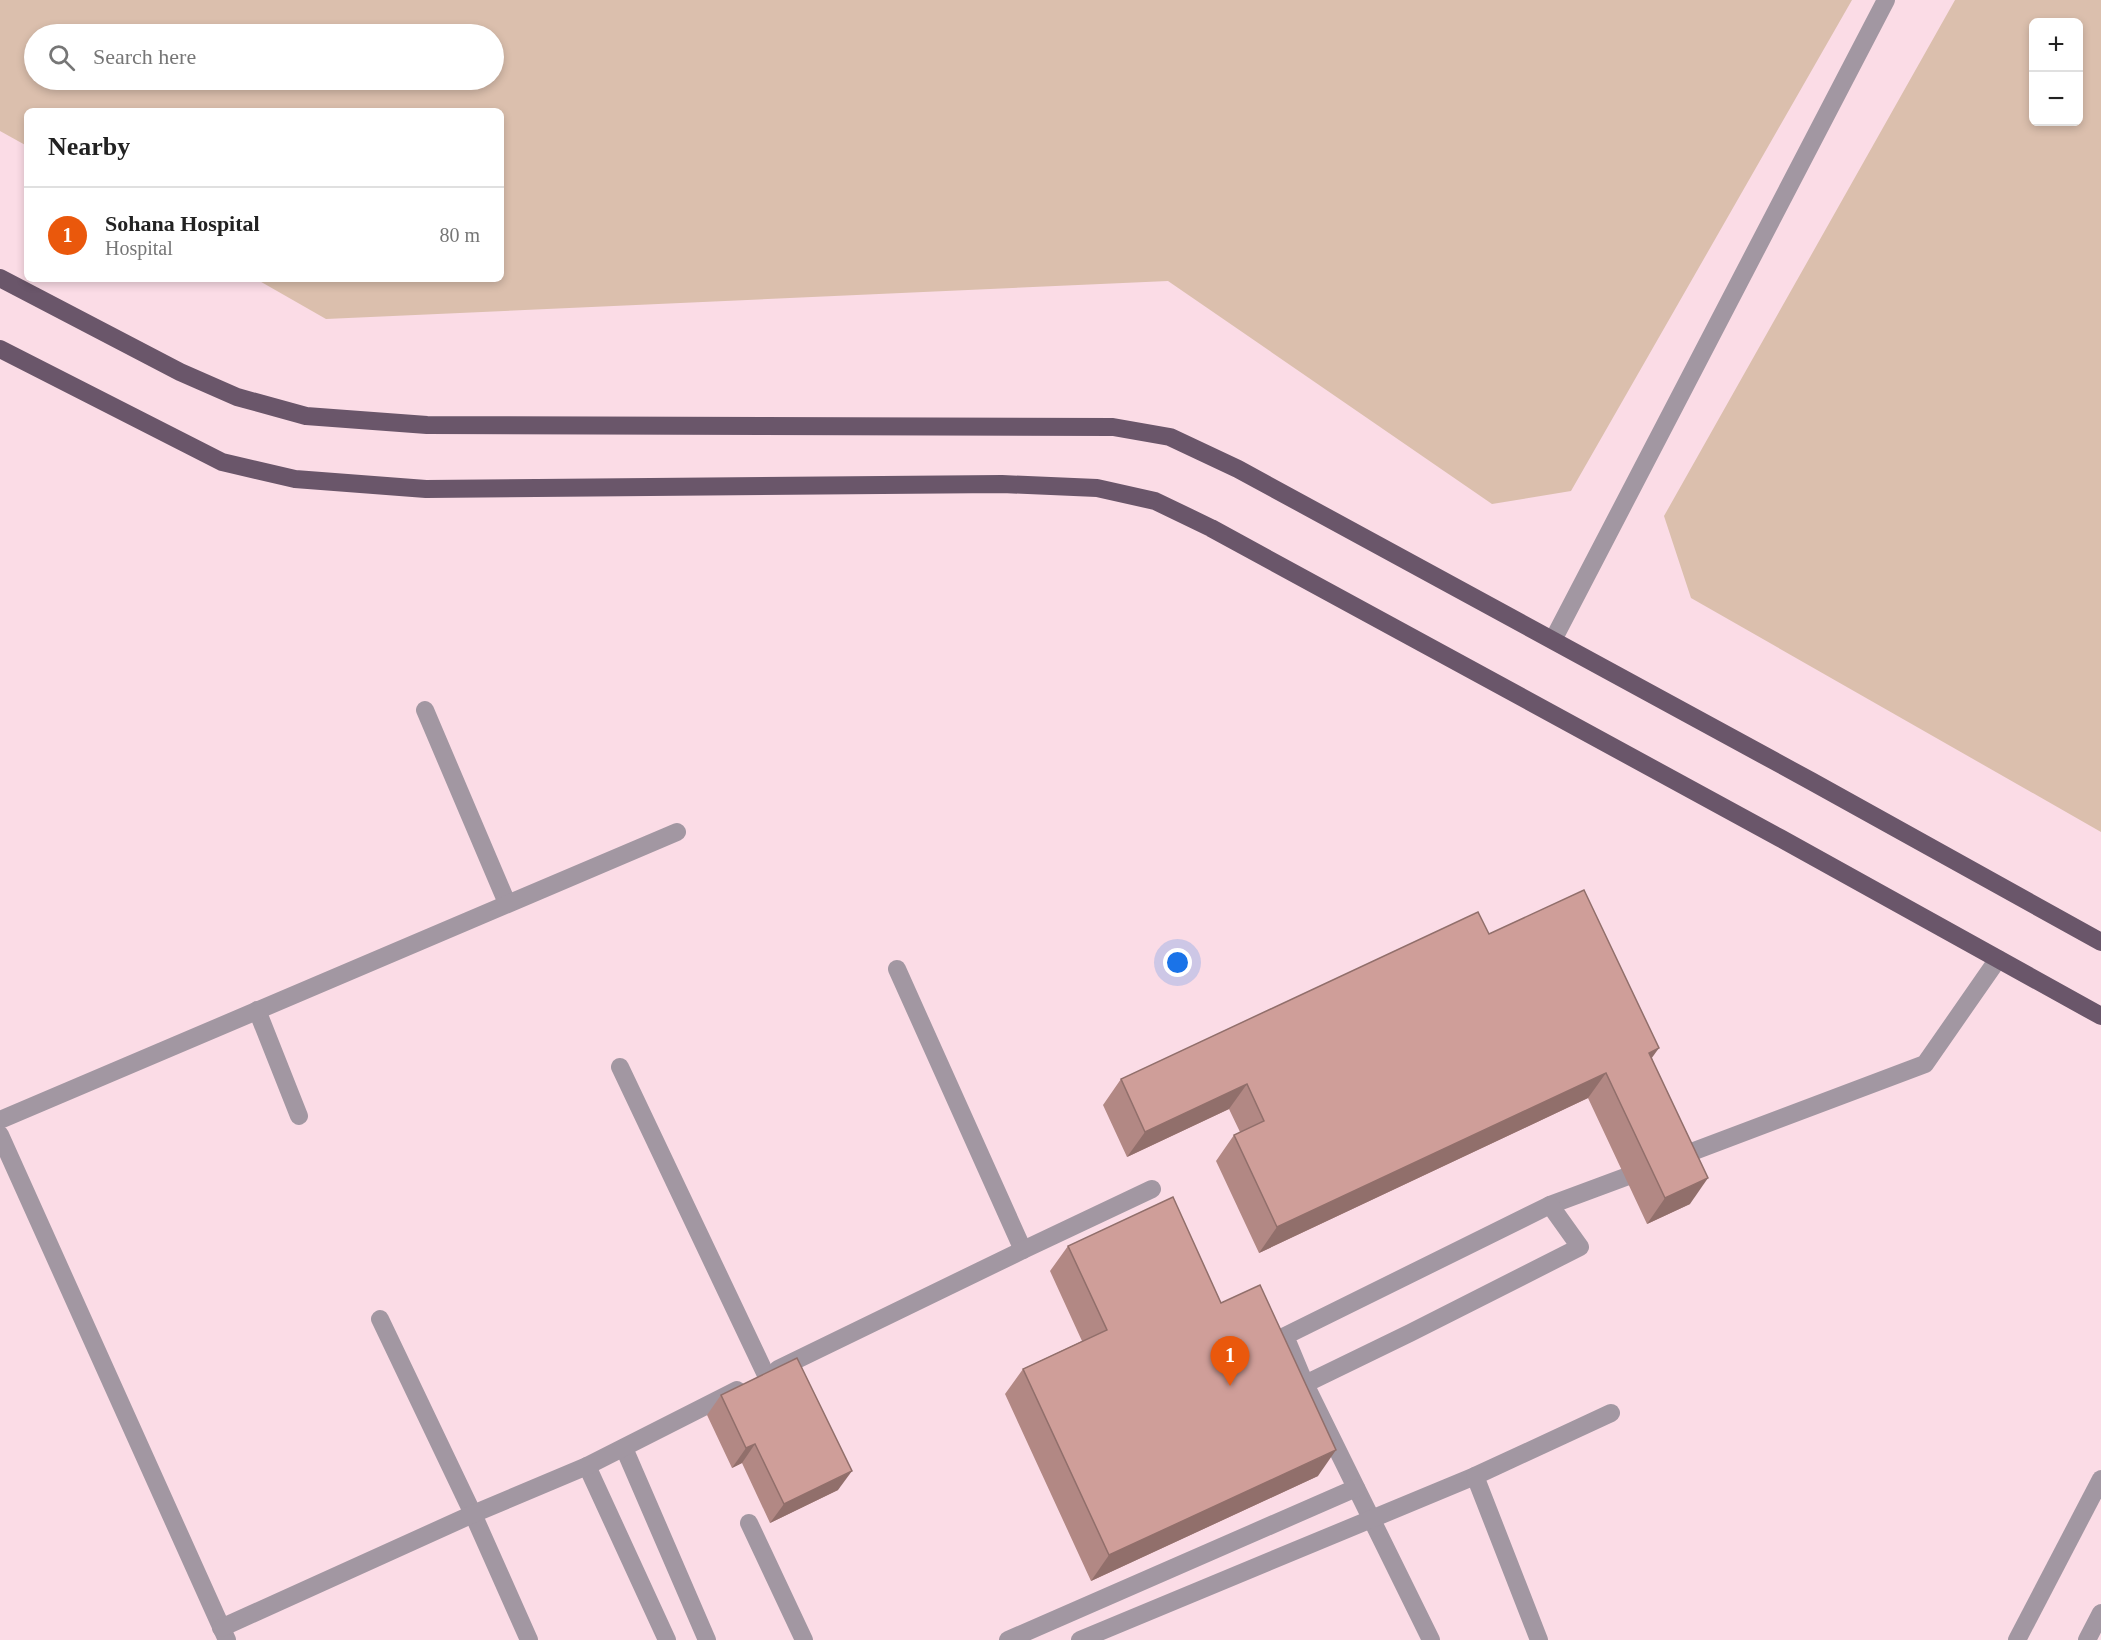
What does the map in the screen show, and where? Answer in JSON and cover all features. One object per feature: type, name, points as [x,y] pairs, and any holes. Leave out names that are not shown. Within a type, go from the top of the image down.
[{"type":"main road","points":[[0,278],[180,372],[237,397],[306,416],[427,424],[1113,427],[1170,437],[1238,469],[2101,942]]},
{"type":"main road","points":[[0,349],[222,462],[295,479],[426,489],[1002,484],[1097,488],[1155,501],[1243,545],[2101,1016]]},
{"type":"street","points":[[1552,640],[1886,0]]},
{"type":"street","points":[[424,710],[507,903]]},
{"type":"street","points":[[0,1120],[677,832]]},
{"type":"street","points":[[1431,1640],[1305,1384],[1285,1336],[1550,1205],[1925,1064],[1998,959]]},
{"type":"street","points":[[897,969],[1023,1250]]},
{"type":"street","points":[[257,1010],[299,1116]]},
{"type":"street","points":[[620,1067],[766,1375]]},
{"type":"street","points":[[0,1135],[224,1634],[473,1514],[588,1466],[766,1375],[1152,1189]]},
{"type":"street","points":[[1305,1384],[1580,1247],[1550,1205]]},
{"type":"street","points":[[380,1319],[473,1514],[529,1640]]},
{"type":"street","points":[[1080,1640],[1475,1476],[1611,1413]]},
{"type":"street","points":[[624,1448],[707,1640]]},
{"type":"street","points":[[588,1466],[667,1640]]},
{"type":"street","points":[[1475,1476],[1539,1640]]},
{"type":"street","points":[[2017,1640],[2101,1479]]},
{"type":"street","points":[[1008,1640],[1356,1488]]},
{"type":"street","points":[[748,1523],[804,1640]]},
{"type":"street","points":[[2087,1640],[2101,1613]]},
{"type":"shaded area","points":[[0,0],[1852,0],[1571,491],[1492,504],[1168,281],[326,319],[261,282],[504,282],[504,108],[24,108],[24,144],[0,131]]},
{"type":"shaded area","points":[[1955,0],[2101,0],[2101,832],[1691,598],[1664,516]]},
{"type":"building","points":[[1584,890],[1659,1048],[1649,1053],[1708,1178],[1665,1198],[1606,1073],[1277,1227],[1234,1135],[1264,1121],[1247,1084],[1145,1132],[1121,1079],[1478,912],[1489,934]]},
{"type":"building","points":[[1173,1197],[1221,1303],[1260,1285],[1336,1450],[1109,1555],[1023,1369],[1107,1330],[1068,1246]]},
{"type":"building","points":[[797,1358],[852,1471],[784,1504],[755,1444],[746,1448],[721,1395]]},
{"type":"place","name":"Sohana Hospital","points":[[1230,1386]]}]
